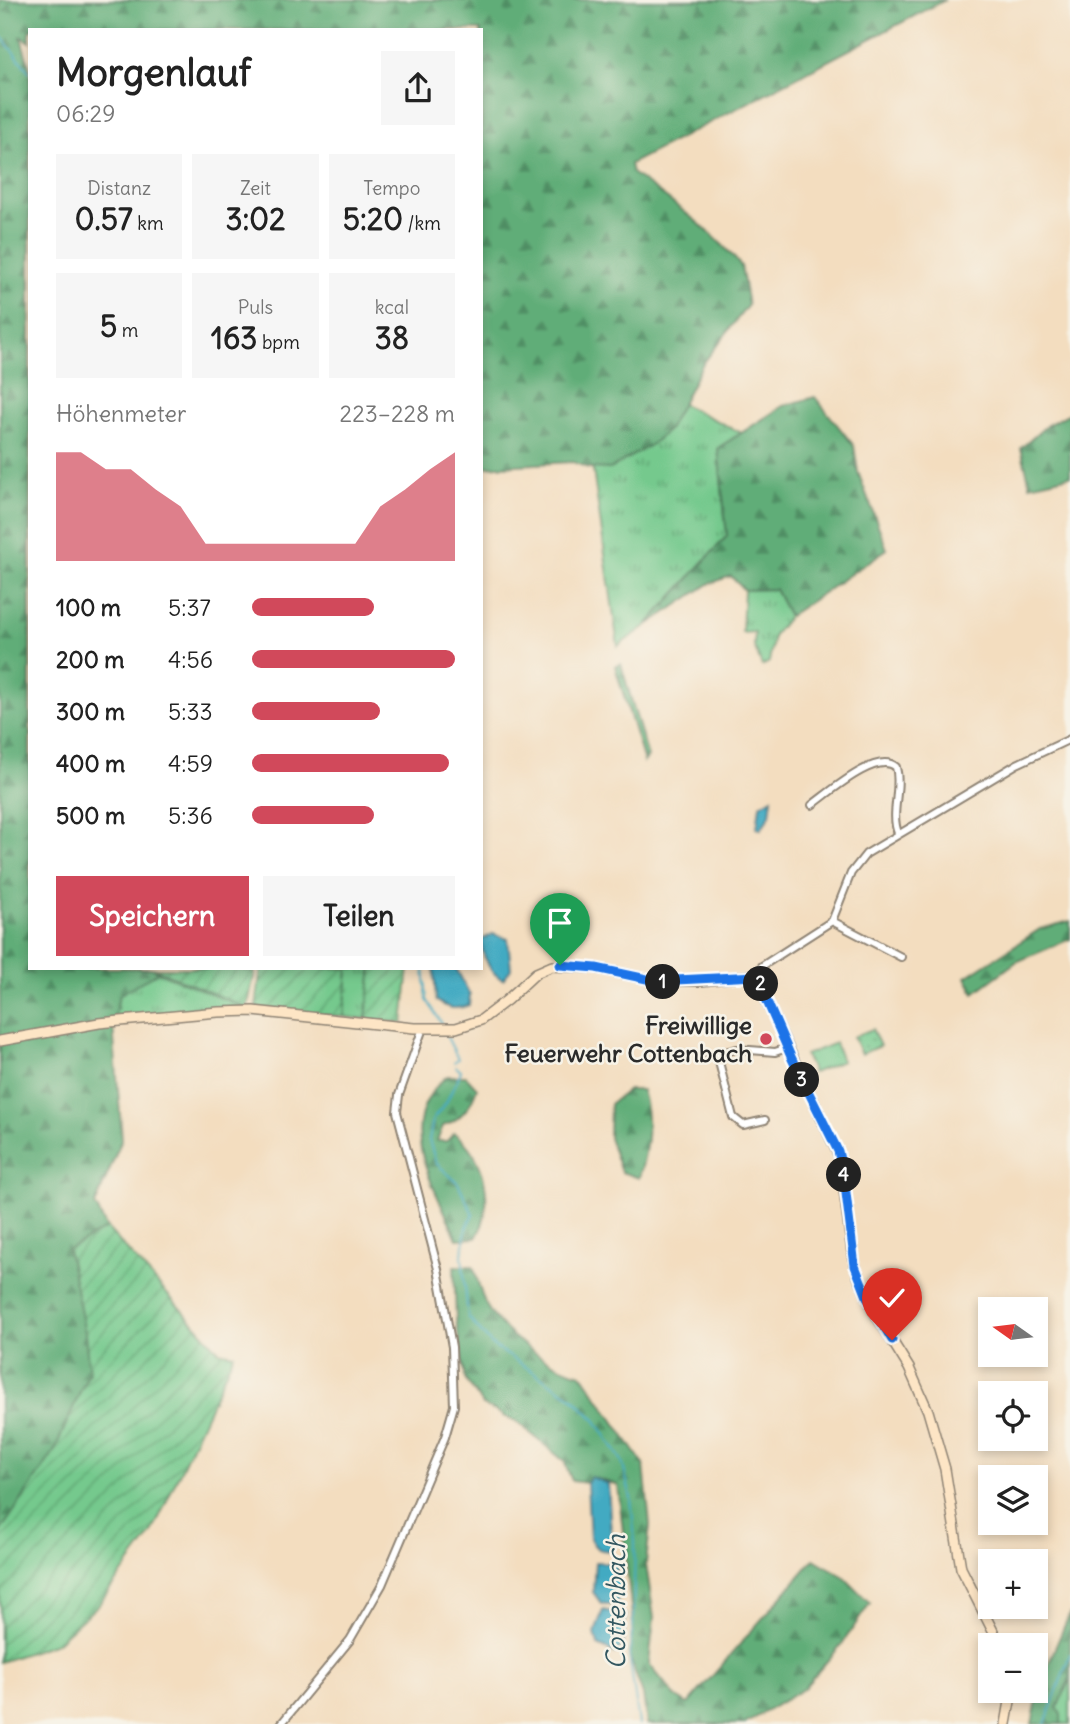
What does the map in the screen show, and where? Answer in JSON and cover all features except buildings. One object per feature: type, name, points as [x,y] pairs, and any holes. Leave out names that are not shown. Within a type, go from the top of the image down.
[{"type":"street","points":[[0,1041],[99,1023],[253,1011],[423,1028],[456,1028],[474,1023],[507,1000],[536,972],[552,966],[596,968],[656,981],[701,981],[754,975],[762,966],[832,921],[857,863],[898,833],[1017,765],[1070,739]]},
{"type":"street","points":[[812,805],[863,771],[880,762],[888,762],[896,767],[898,775],[895,822],[898,833]]},
{"type":"street","points":[[832,921],[901,957]]},
{"type":"street","points":[[754,975],[840,1157],[852,1252],[858,1276],[873,1310],[909,1368],[928,1411],[945,1469],[961,1568],[994,1633]]},
{"type":"street","points":[[281,1724],[350,1640],[382,1585],[445,1437],[454,1405],[452,1347],[438,1269],[397,1112],[399,1095],[423,1028]]},
{"type":"street","points":[[709,1056],[737,1048],[775,1052],[787,1048]]},
{"type":"street","points":[[718,1054],[733,1116],[743,1125],[765,1121]]},
{"type":"street","points":[[1006,1724],[1010,1703]]},
{"type":"green space","points":[[0,0],[945,0],[630,164],[632,173],[704,228],[741,266],[748,305],[702,365],[668,430],[652,444],[610,469],[588,468],[573,462],[483,467],[483,28],[28,28],[28,41],[21,37],[28,63],[28,970],[158,972],[119,995],[113,1026],[122,1139],[95,1205],[107,1228],[68,1250],[85,1332],[89,1372],[54,1452],[0,1532]]},
{"type":"green space","points":[[815,397],[854,446],[858,472],[887,549],[789,616],[775,589],[744,590],[731,576],[709,584],[646,626],[727,536],[718,448],[783,406]]},
{"type":"green space","points":[[680,403],[742,433],[718,448],[727,536],[646,626],[618,646],[593,470],[590,466],[610,469],[668,430]]},
{"type":"green space","points":[[1070,413],[1070,476],[1030,485],[1021,448],[1047,425]]},
{"type":"green space","points":[[775,589],[789,616],[774,635],[769,662],[762,666],[754,646],[755,632],[742,633],[744,590]]},
{"type":"green space","points":[[621,664],[648,757],[644,762],[615,666]]},
{"type":"green space","points":[[1070,921],[1070,939],[1016,962],[974,993],[966,977],[1040,929]]},
{"type":"green space","points":[[158,970],[255,972],[247,1008]]},
{"type":"green space","points":[[261,970],[348,970],[344,1017],[256,1008]]},
{"type":"green space","points":[[348,970],[372,970],[366,1019],[344,1017]]},
{"type":"green space","points":[[372,970],[409,970],[403,1023],[366,1019]]},
{"type":"green space","points":[[158,972],[247,1008],[113,1017],[119,994]]},
{"type":"green space","points":[[872,1029],[880,1046],[861,1054],[853,1037]]},
{"type":"green space","points":[[835,1043],[842,1061],[813,1073],[805,1055]]},
{"type":"green space","points":[[447,1076],[466,1076],[477,1088],[465,1111],[443,1126],[437,1141],[447,1141],[454,1133],[474,1154],[480,1167],[486,1211],[476,1238],[457,1239],[422,1156],[419,1135],[421,1114],[430,1095]]},
{"type":"green space","points":[[628,1090],[642,1090],[647,1112],[645,1156],[639,1178],[621,1172],[609,1138],[610,1104]]},
{"type":"green space","points":[[107,1228],[219,1351],[234,1354],[152,1533],[99,1604],[56,1643],[0,1662],[0,1532],[54,1452],[89,1372],[85,1332],[68,1250]]},
{"type":"green space","points":[[454,1266],[473,1266],[490,1311],[511,1335],[554,1364],[582,1374],[644,1465],[650,1525],[646,1564],[654,1618],[649,1664],[675,1696],[688,1704],[814,1559],[843,1576],[870,1603],[842,1644],[803,1689],[745,1724],[647,1724],[643,1695],[629,1655],[633,1626],[618,1485],[591,1477],[587,1483],[572,1481],[564,1461],[517,1422],[483,1405],[465,1379],[456,1320]]},
{"type":"green space","points":[[1070,1613],[1070,1678],[1057,1708],[1061,1715],[1061,1724],[1032,1724],[1036,1703],[1048,1703],[1048,1665]]},
{"type":"green space","points":[[1070,1678],[1070,1724],[1061,1724],[1061,1715],[1057,1708]]},
{"type":"water","points":[[772,798],[770,815],[761,829],[757,828],[760,805]]},
{"type":"water","points":[[493,934],[508,939],[511,969],[503,979],[494,973],[487,962],[483,939]]},
{"type":"water","points":[[434,970],[457,970],[470,995],[469,1005],[452,1008],[436,1000]]},
{"type":"water","points":[[591,1477],[608,1484],[612,1550],[599,1549],[590,1538],[587,1483]]},
{"type":"water","points":[[595,1562],[615,1563],[621,1586],[616,1606],[601,1603],[593,1592]]},
{"type":"water","points":[[603,1610],[626,1615],[623,1645],[615,1653],[598,1645],[595,1633]]},
{"type":"waterway","name":"Cottenbach","points":[[0,35],[28,70]]},
{"type":"waterway","name":"Cottenbach","points":[[424,970],[427,1000],[442,1024]]},
{"type":"waterway","name":"Cottenbach","points":[[445,1033],[458,1059],[454,1062]]},
{"type":"waterway","name":"Cottenbach","points":[[456,1067],[461,1071],[446,1103],[433,1119],[429,1140],[436,1163],[458,1183],[473,1214],[466,1228],[462,1255],[468,1317],[492,1345],[572,1397],[596,1421],[622,1461],[631,1498],[635,1543],[633,1626],[629,1655],[639,1724]]},
{"type":"waterway","points":[[1045,1724],[1070,1654]]},
{"type":"place","name":"Freiwillige Feuerwehr Cottenbach","points":[[766,1039]]},
{"type":"route","points":[[560,965],[610,970],[656,981],[684,982],[717,980],[748,974],[756,976],[792,1059],[838,1151],[844,1177],[855,1266],[873,1310],[892,1340]]}]
